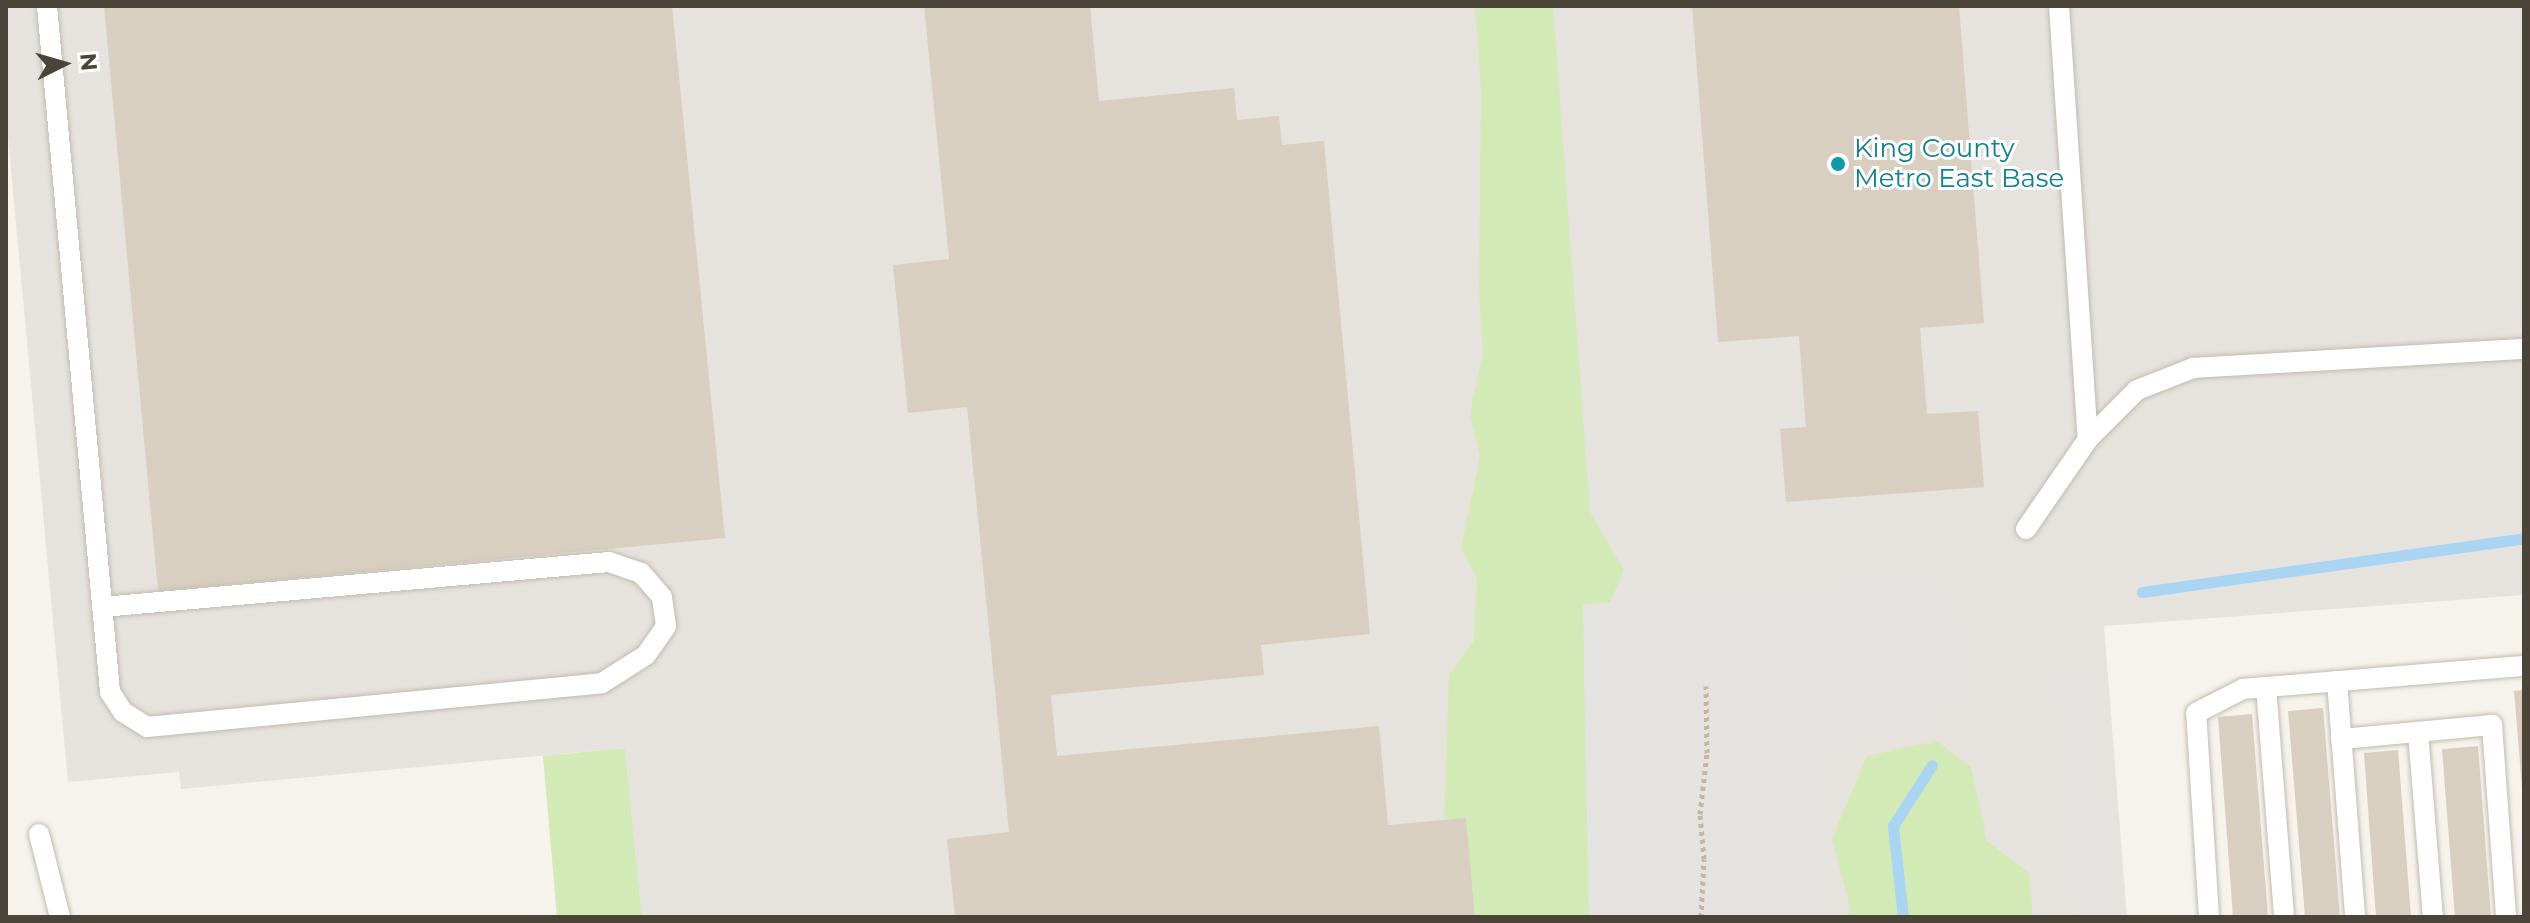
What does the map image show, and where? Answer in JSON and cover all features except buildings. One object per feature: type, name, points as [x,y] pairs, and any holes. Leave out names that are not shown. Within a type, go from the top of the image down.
[{"type":"lane","points":[[47,6],[110,692],[123,712],[147,727],[602,683],[646,655],[666,626],[662,597],[641,573],[609,562],[103,607]]},
{"type":"lane","points":[[2059,6],[2088,439]]},
{"type":"lane","points":[[2026,529],[2088,439],[2137,390],[2193,368],[2524,349]]},
{"type":"lane","points":[[2209,917],[2196,713],[2243,689],[2524,666]]},
{"type":"lane","points":[[2337,681],[2355,917]]},
{"type":"lane","points":[[2266,687],[2284,917]]},
{"type":"lane","points":[[2341,739],[2492,725],[2506,917]]},
{"type":"lane","points":[[2418,732],[2433,917]]},
{"type":"lane","points":[[39,834],[60,917]]},
{"type":"path","points":[[1701,917],[1704,859],[1700,814],[1707,753],[1706,686]]},
{"type":"shaded area","points":[[6,6],[2524,6],[2524,595],[2104,626],[2127,917],[642,917],[625,748],[181,789],[179,772],[68,782],[6,116]]},
{"type":"shaded area","points":[[1924,584],[1950,605],[1961,628],[1966,699],[1932,701],[1931,734],[1819,741],[1822,917],[1589,917],[1583,604],[1764,592],[1833,598],[1839,589]]},
{"type":"shaded area","points":[[2088,671],[2108,917],[2078,917],[2058,674]]},
{"type":"green space","points":[[1475,6],[1553,6],[1590,512],[1624,570],[1584,661],[1589,917],[1475,917],[1466,818],[1444,820],[1449,674],[1474,641],[1477,579],[1461,548],[1480,457],[1470,414],[1483,352],[1479,291],[1481,88]]},
{"type":"green space","points":[[1937,741],[1971,767],[1987,841],[2029,873],[2033,917],[1848,917],[1850,907],[1832,839],[1867,756]]},
{"type":"green space","points":[[625,748],[642,917],[557,917],[543,756]]},
{"type":"waterway","points":[[2142,592],[2524,538]]},
{"type":"waterway","points":[[1903,917],[1893,826],[1932,765]]},
{"type":"place","name":"King County Metro East Base","points":[[1838,164]]}]
